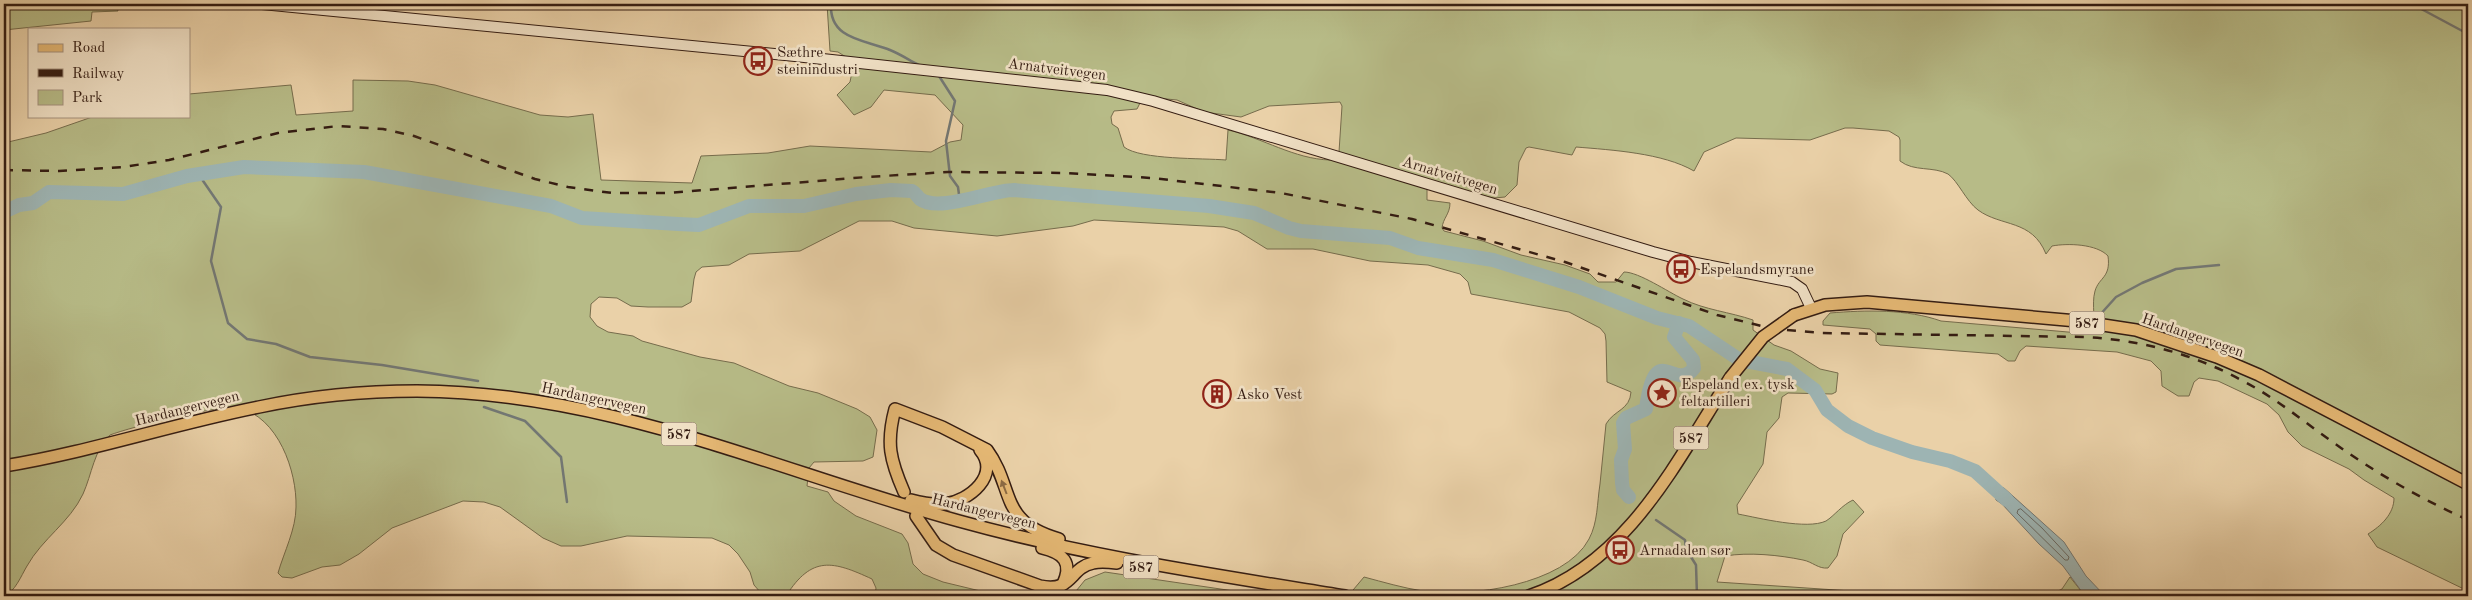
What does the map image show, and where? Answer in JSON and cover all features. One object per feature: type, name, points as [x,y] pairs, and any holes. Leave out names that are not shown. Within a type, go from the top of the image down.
[{"type":"main road","name":"Arnatveitvegen","points":[[262,4],[862,63],[1071,85],[1116,92],[1162,104],[1653,252],[1691,262],[1792,282],[1802,289],[1812,308]]},
{"type":"main road","name":"Hardangervegen","points":[[1529,596],[1558,584],[1582,570],[1626,531],[1652,498],[1730,378],[1759,340],[1794,315],[1812,308],[1843,302],[1883,303],[2077,322],[2136,330],[2193,348],[2259,375],[2468,484]]},
{"type":"main road","name":"Hardangervegen","points":[[4,466],[69,453],[262,406],[344,394],[415,391],[517,397],[598,412],[677,433],[959,521],[1058,545],[1182,569],[1345,596]]},
{"type":"main road","name":"587","points":[[904,492],[895,472],[889,443],[895,409],[936,424],[988,450],[1012,507],[1035,530],[1068,541],[1150,557],[1182,569]]},
{"type":"main road","name":"587","points":[[790,469],[833,477],[924,503],[947,504],[968,496],[986,475],[984,455],[974,443]]},
{"type":"main road","points":[[916,516],[936,545],[964,561],[1040,586],[1055,588],[1063,585]]},
{"type":"main road","name":"587","points":[[959,521],[977,532],[1060,554],[1065,560],[1068,572],[1063,585]]},
{"type":"main road","name":"587","points":[[1063,585],[1086,565],[1103,562],[1183,574],[1226,576]]},
{"type":"green space","points":[[4,4],[116,4],[118,11],[92,12],[91,21],[4,30]]},
{"type":"green space","points":[[827,4],[2468,4],[2468,591],[2377,547],[2368,534],[2386,519],[2392,509],[2394,498],[2349,469],[2302,446],[2288,432],[2279,415],[2267,404],[2218,381],[2199,378],[2194,382],[2189,396],[2178,396],[2162,386],[2161,371],[2151,361],[2117,352],[2026,346],[2020,351],[2015,361],[2008,361],[1998,354],[1880,345],[1876,341],[1876,334],[1870,329],[1823,325],[1823,321],[1830,313],[1886,311],[1914,314],[1941,321],[2091,334],[2094,324],[2095,291],[2108,269],[2108,256],[2097,249],[2082,245],[2052,246],[2046,254],[2033,235],[2024,229],[1978,210],[1948,174],[1936,170],[1911,167],[1900,161],[1899,137],[1889,131],[1845,128],[1810,140],[1736,138],[1704,152],[1694,171],[1668,160],[1637,153],[1576,147],[1572,155],[1529,147],[1526,148],[1519,162],[1517,185],[1505,197],[1494,198],[1427,185],[1427,200],[1450,203],[1442,228],[1444,231],[1483,241],[1521,255],[1565,265],[1590,274],[1598,282],[1616,282],[1624,272],[1637,275],[1691,303],[1753,320],[1753,330],[1774,345],[1791,351],[1820,369],[1838,373],[1836,392],[1832,394],[1788,393],[1782,397],[1779,418],[1767,432],[1763,464],[1737,505],[1738,514],[1795,524],[1818,523],[1826,521],[1853,500],[1864,512],[1843,534],[1837,556],[1828,568],[1803,560],[1784,557],[1754,554],[1725,556],[1717,582],[1866,592],[1870,596],[1348,596],[1364,577],[1401,587],[1442,593],[1489,590],[1538,578],[1559,568],[1577,555],[1589,539],[1596,519],[1606,424],[1609,419],[1628,403],[1631,392],[1607,382],[1605,334],[1600,328],[1569,312],[1471,294],[1468,282],[1460,274],[1428,265],[1370,261],[1313,249],[1267,249],[1238,231],[1224,227],[1094,220],[1073,226],[997,236],[914,228],[892,221],[859,221],[800,251],[749,254],[729,265],[702,267],[696,272],[691,302],[682,307],[631,306],[617,298],[599,297],[591,304],[590,317],[597,326],[608,332],[633,336],[642,341],[700,357],[734,363],[789,386],[818,393],[857,409],[870,417],[877,430],[873,457],[863,461],[814,462],[809,468],[807,486],[828,492],[834,501],[856,516],[902,534],[908,543],[913,564],[923,574],[943,582],[1001,596],[875,596],[876,588],[872,579],[846,568],[824,565],[814,568],[805,574],[786,596],[767,596],[761,593],[754,585],[750,572],[738,554],[729,545],[712,538],[627,536],[581,546],[561,546],[543,538],[500,507],[484,502],[463,501],[392,528],[359,554],[340,565],[322,567],[292,578],[282,577],[278,573],[292,532],[296,507],[289,462],[274,434],[264,422],[253,413],[239,408],[229,408],[214,409],[176,417],[110,435],[100,448],[83,494],[77,504],[64,522],[33,556],[15,587],[4,596],[4,143],[46,133],[89,118],[190,118],[190,94],[291,85],[296,115],[353,111],[353,80],[408,81],[435,85],[540,115],[568,117],[593,114],[601,180],[692,183],[701,156],[768,153],[810,146],[931,152],[950,142],[961,140],[963,125],[935,95],[884,90],[871,107],[854,115],[837,95],[850,82],[854,62],[838,52],[830,51]],"holes":[[[1146,97],[1177,100],[1204,112],[1241,117],[1269,106],[1340,102],[1342,106],[1339,152],[1330,160],[1317,159],[1228,130],[1226,160],[1157,156],[1132,151],[1124,147],[1118,128],[1112,124],[1111,117],[1114,111],[1137,109],[1142,99]]]},
{"type":"green space","points":[[1105,572],[1268,596],[1072,596],[1085,580]]},
{"type":"green space","points":[[2070,577],[2085,596],[2048,596],[2062,589]]},
{"type":"water","points":[[1997,486],[2004,488],[2064,542],[2086,576],[2105,596],[2085,596],[2063,566],[1996,500],[1994,489]]},
{"type":"waterway","points":[[831,4],[832,16],[842,32],[860,41],[894,52],[919,65]]},
{"type":"waterway","points":[[2412,4],[2468,34]]},
{"type":"waterway","points":[[939,76],[955,101],[946,141],[950,176],[958,187],[960,202]]},
{"type":"waterway","points":[[4,212],[19,205],[33,203],[49,192],[123,194],[187,176],[244,167],[364,172],[551,206],[582,218],[699,225],[749,206],[804,206],[856,194],[891,190],[912,191],[920,199],[929,203],[939,204],[1014,190],[1209,206],[1254,213],[1301,231],[1390,238],[1418,248],[1493,260],[1579,287],[1657,318],[1689,326],[1740,360],[1787,369],[1815,390],[1827,410],[1848,426],[1872,438],[1912,452],[1950,461],[1975,471],[2007,500]]},
{"type":"waterway","points":[[199,175],[221,207],[211,261],[228,323],[247,339],[276,344],[310,357],[382,365],[478,381]]},
{"type":"waterway","points":[[2098,317],[2116,297],[2142,283],[2176,269],[2219,265]]},
{"type":"waterway","points":[[1629,497],[1623,490],[1622,483],[1621,460],[1625,449],[1623,423],[1626,418],[1646,409],[1650,388],[1655,376],[1660,371],[1680,375],[1687,374],[1694,368],[1693,360],[1674,337],[1679,323]]},
{"type":"waterway","points":[[484,407],[525,421],[561,457],[567,502]]},
{"type":"waterway","points":[[1656,520],[1685,540],[1686,549],[1696,565],[1697,596]]},
{"type":"railway","points":[[4,170],[59,171],[123,167],[169,160],[278,133],[338,126],[383,129],[414,136],[535,179],[568,187],[612,193],[668,193],[948,172],[1066,173],[1152,178],[1281,193],[1412,219],[1565,262],[1717,315],[1774,329],[1822,333],[2085,337],[2126,341],[2167,350],[2206,363],[2255,388],[2382,475],[2468,520]]},
{"type":"place","name":"Sæthre steinindustri","points":[[758,61]]},
{"type":"place","name":"Espelandsmyrane","points":[[1681,269]]},
{"type":"place","name":"Espeland ex. tysk feltartilleri","points":[[1662,393]]},
{"type":"place","name":"Asko Vest","points":[[1217,394]]},
{"type":"place","name":"Arnadalen sør","points":[[1620,550]]}]
